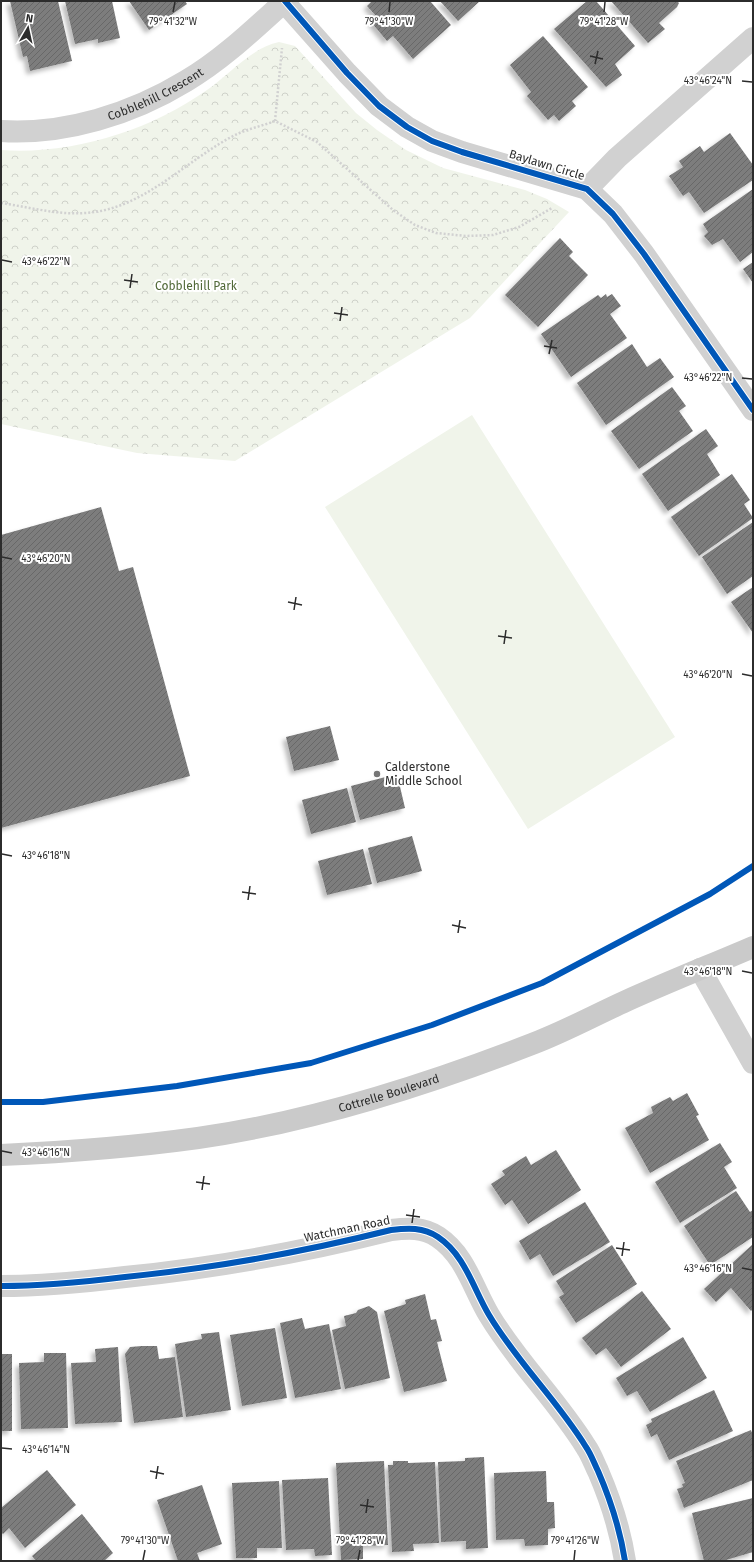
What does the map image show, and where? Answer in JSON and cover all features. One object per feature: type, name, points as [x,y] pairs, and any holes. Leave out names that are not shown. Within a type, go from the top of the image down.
[{"type":"main road","name":"Cottrelle Boulevard","points":[[1,1155],[122,1146],[198,1138],[275,1124],[323,1112],[446,1074],[535,1043],[627,1000],[753,947]]},
{"type":"street","name":"Cobblehill Crescent","points":[[1,131],[40,131],[71,126],[106,117],[145,103],[187,81],[230,49],[284,1]]},
{"type":"street","name":"Baylawn Circle","points":[[284,1],[347,73],[379,106],[407,127],[432,141],[462,152],[587,189],[613,214],[644,254],[753,410]]},
{"type":"street","name":"Baylawn Circle","points":[[587,189],[617,158],[753,38]]},
{"type":"street","points":[[700,969],[753,1064]]},
{"type":"street","name":"Watchman Road","points":[[1,1286],[39,1286],[177,1272],[270,1258],[391,1230],[408,1228],[423,1230],[437,1236],[453,1249],[464,1266],[489,1315],[520,1359],[565,1415],[587,1448],[610,1500],[626,1561]]},
{"type":"path","points":[[275,121],[282,48]]},
{"type":"path","points":[[1,203],[56,213],[87,213],[114,208],[140,196],[202,154],[236,134],[275,121],[318,142],[393,210],[415,224],[436,233],[466,236],[493,235],[518,227],[554,207]]},
{"type":"green space","name":"Cobblehill Park","points":[[279,42],[295,46],[356,113],[406,150],[443,168],[525,190],[547,199],[569,212],[470,318],[235,461],[137,453],[1,424],[1,150],[28,151],[82,144],[135,128],[184,105],[216,84],[241,62],[259,50]]},
{"type":"green space","points":[[472,415],[675,737],[528,829],[325,507]]},
{"type":"building","points":[[10,1],[58,1],[72,61],[30,71],[27,56],[23,57]]},
{"type":"building","points":[[65,1],[112,1],[120,38],[98,43],[98,39],[75,44]]},
{"type":"building","points":[[129,1],[185,1],[187,4],[149,30]]},
{"type":"building","points":[[372,1],[430,1],[451,25],[413,59],[393,36],[387,41],[371,22],[377,17],[367,6]]},
{"type":"building","points":[[440,1],[480,1],[458,21]]},
{"type":"building","points":[[587,1],[596,1],[635,46],[615,64],[622,75],[606,87],[554,29]]},
{"type":"building","points":[[611,1],[677,1],[679,3],[677,7],[659,23],[665,29],[648,43]]},
{"type":"building","points":[[543,36],[588,87],[572,101],[576,106],[559,121],[554,115],[548,120],[527,96],[531,92],[510,65]]},
{"type":"building","points":[[730,133],[753,165],[753,180],[704,213],[689,192],[683,196],[669,176],[683,167],[679,161],[700,146],[704,152]]},
{"type":"building","points":[[753,189],[753,252],[740,262],[723,239],[712,245],[704,236],[708,232],[703,224]]},
{"type":"building","points":[[560,238],[573,252],[569,256],[588,275],[538,327],[505,295]]},
{"type":"building","points":[[753,262],[753,283],[743,269]]},
{"type":"building","points":[[606,294],[607,297],[612,294],[621,306],[610,314],[627,338],[571,377],[541,334],[598,295],[601,298]]},
{"type":"building","points":[[632,344],[647,367],[660,358],[674,377],[606,425],[577,383]]},
{"type":"building","points":[[672,387],[686,406],[679,411],[693,431],[639,469],[611,431]]},
{"type":"building","points":[[706,429],[718,446],[707,454],[720,475],[668,511],[642,474]]},
{"type":"building","points":[[732,474],[750,500],[744,504],[753,518],[699,556],[671,517]]},
{"type":"building","points":[[101,507],[119,571],[133,567],[190,776],[1,828],[1,535]]},
{"type":"building","points":[[753,522],[753,576],[727,594],[702,557]]},
{"type":"building","points":[[753,587],[753,633],[731,602]]},
{"type":"building","points":[[330,726],[339,760],[294,771],[286,737]]},
{"type":"building","points":[[397,774],[405,808],[360,820],[351,786]]},
{"type":"building","points":[[347,788],[356,822],[311,834],[302,800]]},
{"type":"building","points":[[412,836],[422,871],[377,883],[368,848]]},
{"type":"building","points":[[363,849],[372,884],[327,895],[318,861]]},
{"type":"building","points":[[687,1093],[699,1115],[696,1116],[709,1140],[650,1173],[625,1128],[653,1113],[651,1107],[670,1097],[673,1101]]},
{"type":"building","points":[[720,1143],[732,1162],[724,1167],[737,1188],[680,1223],[655,1182]]},
{"type":"building","points":[[556,1150],[581,1190],[528,1224],[512,1200],[505,1205],[491,1184],[505,1175],[502,1171],[526,1156],[531,1165]]},
{"type":"building","points":[[736,1191],[750,1212],[753,1210],[753,1237],[710,1265],[684,1226]]},
{"type":"building","points":[[585,1202],[610,1242],[553,1276],[540,1254],[530,1260],[519,1241]]},
{"type":"building","points":[[753,1244],[753,1309],[751,1311],[731,1288],[716,1302],[704,1289]]},
{"type":"building","points":[[612,1245],[637,1284],[576,1323],[559,1297],[564,1294],[556,1281]]},
{"type":"building","points":[[642,1291],[671,1329],[621,1367],[606,1348],[596,1355],[582,1338]]},
{"type":"building","points":[[425,1294],[431,1320],[436,1319],[442,1341],[437,1342],[447,1381],[404,1392],[384,1311],[406,1304],[405,1300]]},
{"type":"building","points":[[369,1306],[377,1312],[390,1378],[345,1389],[332,1330],[346,1326],[344,1316],[356,1313],[358,1310]]},
{"type":"building","points":[[302,1318],[305,1329],[329,1324],[341,1389],[295,1398],[280,1323]]},
{"type":"building","points":[[275,1328],[287,1398],[242,1406],[230,1335]]},
{"type":"building","points":[[219,1332],[231,1410],[186,1417],[175,1344],[202,1339],[201,1334]]},
{"type":"building","points":[[683,1337],[707,1378],[650,1412],[637,1391],[627,1396],[616,1378]]},
{"type":"building","points":[[157,1346],[159,1359],[175,1357],[183,1417],[134,1423],[125,1354],[130,1347]]},
{"type":"building","points":[[118,1347],[122,1422],[75,1424],[71,1363],[96,1362],[95,1349]]},
{"type":"building","points":[[44,1353],[66,1353],[68,1428],[21,1429],[19,1363],[44,1362]]},
{"type":"building","points":[[1,1354],[12,1354],[12,1431],[1,1431]]},
{"type":"building","points":[[714,1390],[733,1431],[669,1460],[657,1434],[651,1437],[646,1425],[652,1422],[651,1419]]},
{"type":"building","points":[[751,1430],[753,1436],[753,1480],[684,1508],[677,1489],[683,1487],[682,1484],[685,1483],[676,1461]]},
{"type":"building","points":[[484,1457],[488,1548],[466,1549],[466,1541],[441,1542],[438,1462],[465,1461],[465,1458]]},
{"type":"building","points":[[384,1461],[388,1545],[363,1546],[363,1559],[341,1560],[336,1463]]},
{"type":"building","points":[[393,1461],[408,1461],[408,1463],[435,1462],[439,1543],[413,1544],[414,1551],[392,1552],[388,1465],[393,1465]]},
{"type":"building","points":[[47,1470],[76,1505],[25,1548],[9,1528],[3,1534],[1,1532],[1,1508]]},
{"type":"building","points":[[546,1471],[547,1502],[554,1502],[555,1528],[548,1529],[548,1545],[525,1546],[524,1539],[496,1540],[494,1473]]},
{"type":"building","points":[[328,1478],[332,1555],[315,1556],[314,1549],[286,1550],[282,1480]]},
{"type":"building","points":[[279,1481],[282,1548],[257,1548],[257,1558],[236,1558],[232,1483]]},
{"type":"building","points":[[202,1485],[222,1544],[197,1553],[200,1561],[178,1561],[157,1500]]},
{"type":"building","points":[[753,1498],[753,1552],[726,1560],[704,1561],[692,1513]]},
{"type":"building","points":[[82,1514],[113,1553],[104,1561],[36,1561],[32,1556]]},
{"type":"cycle path","points":[[285,1],[347,73],[379,106],[407,127],[432,141],[462,152],[587,189],[613,214],[644,254],[753,410]]},
{"type":"cycle path","points":[[1,1102],[43,1102],[177,1086],[311,1063],[432,1025],[542,983],[710,894],[753,866]]},
{"type":"cycle path","points":[[1,1286],[79,1282],[192,1269],[292,1252],[391,1230],[415,1229],[427,1231],[447,1244],[462,1262],[483,1305],[500,1332],[524,1365],[563,1413],[588,1450],[611,1504],[618,1526],[625,1561]]},
{"type":"place","name":"Calderstone Middle School","points":[[377,774]]}]
